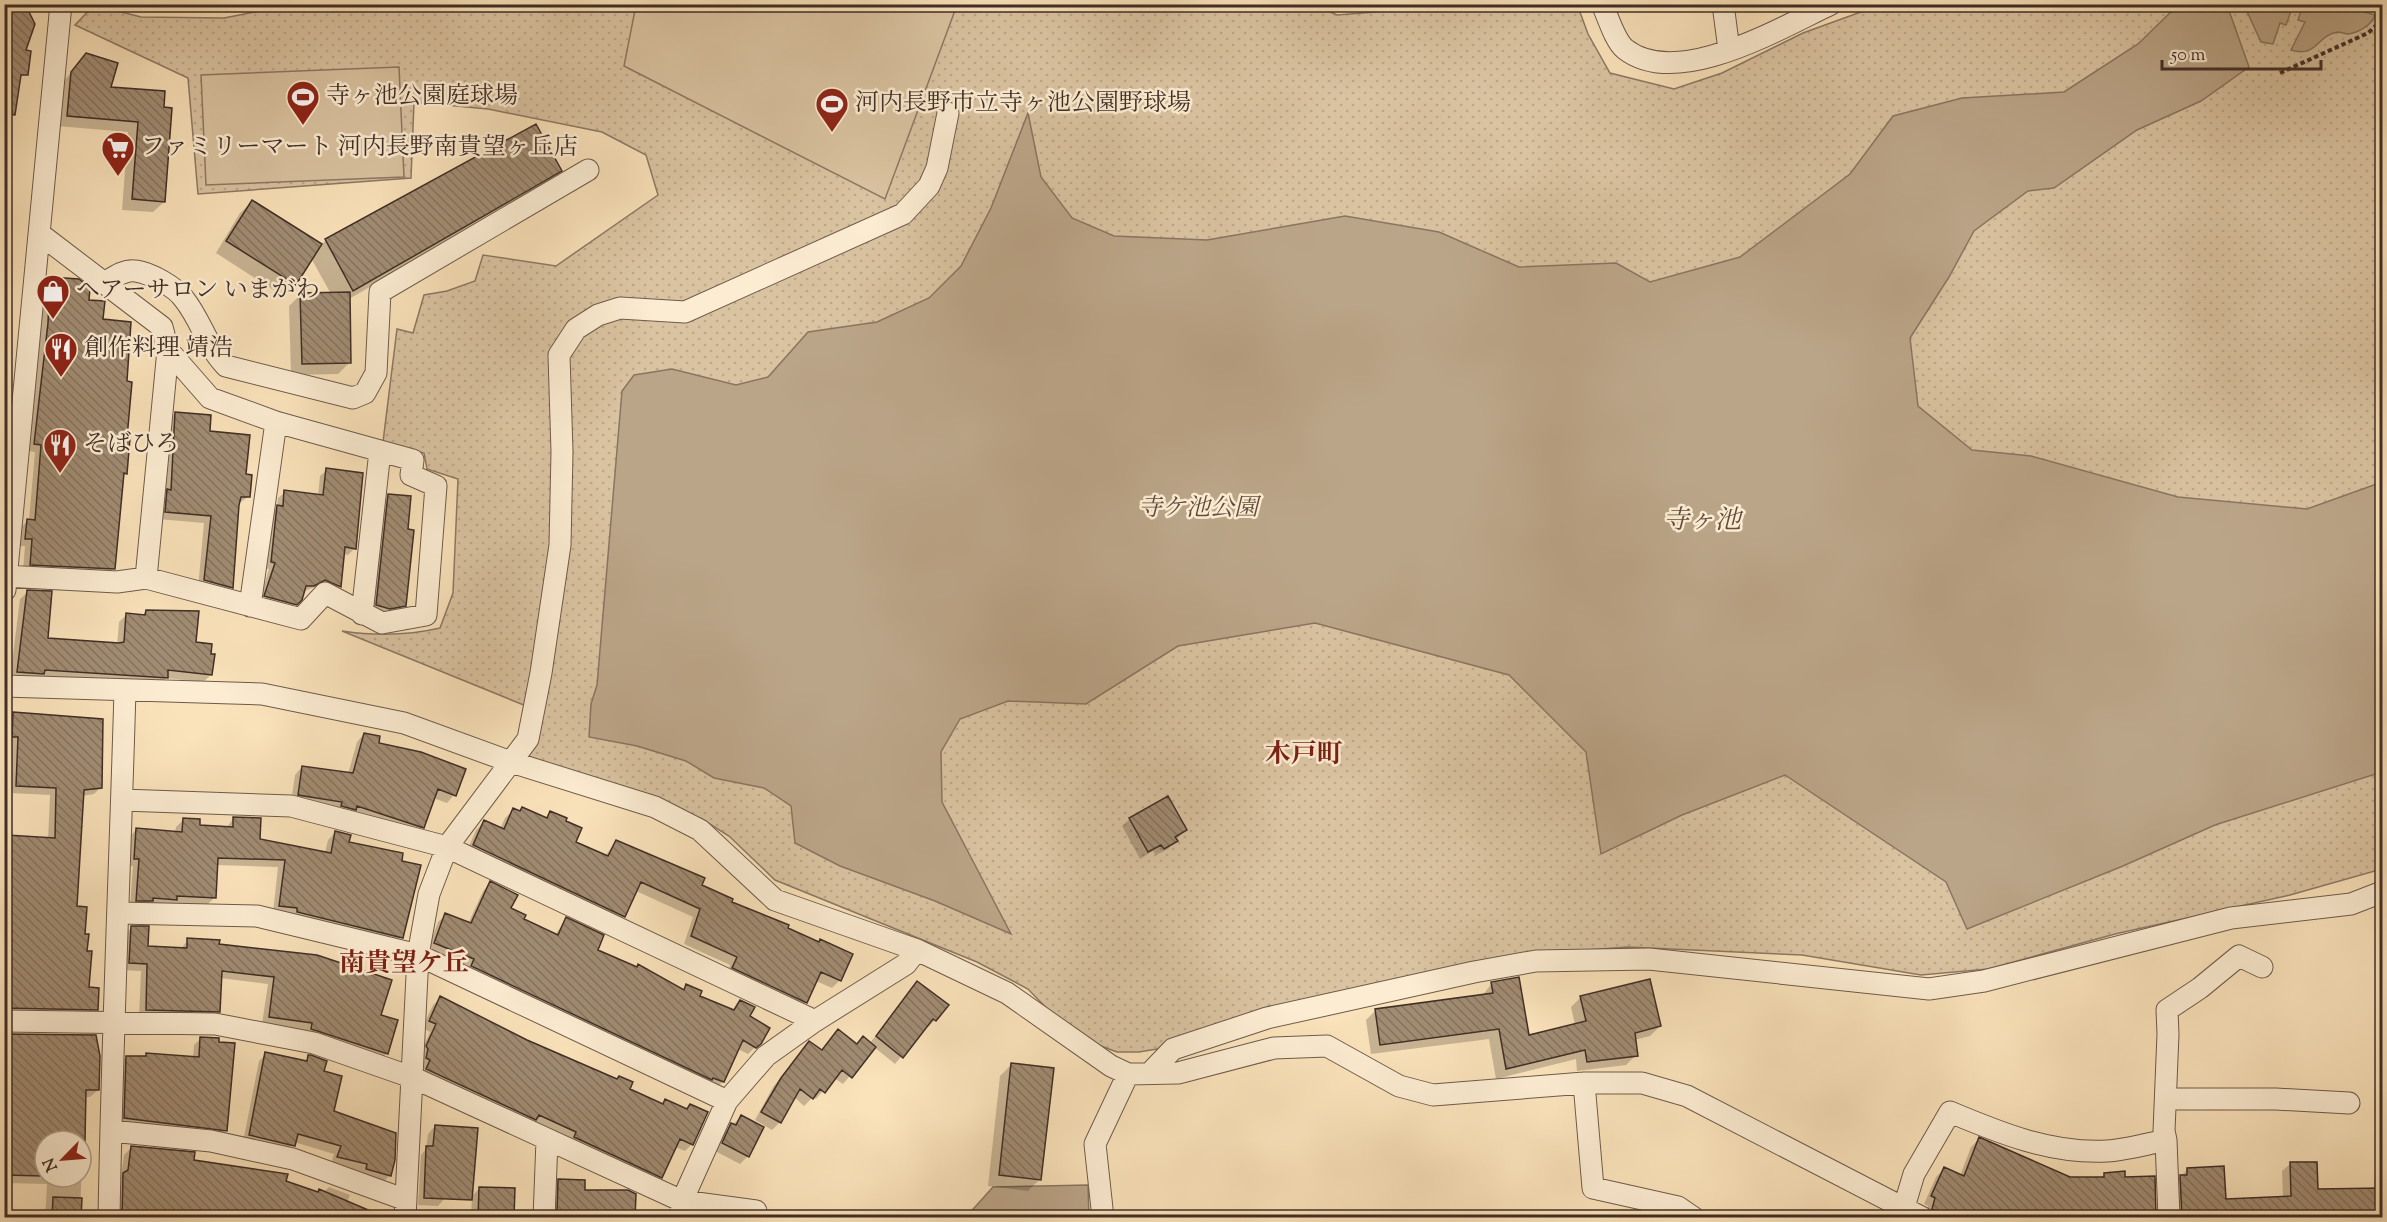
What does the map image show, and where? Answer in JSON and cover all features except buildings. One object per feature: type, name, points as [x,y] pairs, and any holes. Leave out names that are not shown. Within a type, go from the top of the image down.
[{"type":"street","points":[[61,4],[40,234],[14,378],[5,581],[117,582],[146,578],[301,619],[325,593],[382,623],[426,615],[436,486],[411,475],[413,460],[276,422],[210,398],[168,350]]},
{"type":"street","points":[[1602,4],[1623,48],[1647,62],[1682,63],[1729,50],[1831,4]]},
{"type":"street","points":[[1723,4],[1729,50]]},
{"type":"street","points":[[111,1131],[211,1142],[293,1159],[405,1209],[414,1078],[418,955],[429,894],[447,847],[528,739],[559,557],[562,452],[559,355],[576,329],[598,315],[620,308],[685,312],[903,214],[930,186],[948,112]]},
{"type":"street","points":[[106,282],[118,274],[135,270],[153,277],[183,296],[218,358],[226,366],[353,398],[365,393],[376,373],[380,292],[588,170]]},
{"type":"street","points":[[40,234],[106,282],[162,327],[168,350],[146,578]]},
{"type":"street","points":[[250,606],[276,422]]},
{"type":"street","points":[[362,614],[380,450]]},
{"type":"street","points":[[4,686],[262,694],[404,723],[511,762],[655,807],[700,830],[775,900],[917,950],[1006,993],[1111,1066],[1128,1074],[1178,1072],[1274,1048],[1328,1046],[1399,1086],[1433,1095],[1584,1083],[1642,1083],[1687,1096],[1923,1218]]},
{"type":"street","points":[[109,1218],[112,1022],[119,913],[125,690]]},
{"type":"street","points":[[122,800],[291,806],[447,847],[814,1021]]},
{"type":"street","points":[[1150,1072],[1173,1049],[1267,1018],[1474,972],[1536,961],[1649,959],[1929,989],[1984,981],[2231,918],[2351,904],[2382,892]]},
{"type":"street","points":[[119,913],[257,916],[418,955],[727,1101]]},
{"type":"street","points":[[681,1209],[727,1101],[766,1056],[814,1021],[906,964],[917,950]]},
{"type":"street","points":[[2169,1218],[2164,1131],[2167,1010],[2200,988],[2239,956],[2262,967]]},
{"type":"street","points":[[4,1021],[215,1024],[314,1043],[414,1078],[547,1140],[681,1209],[756,1211]]},
{"type":"street","points":[[1103,1218],[1095,1144],[1128,1074]]},
{"type":"street","points":[[1584,1083],[1593,1188],[1678,1207],[1694,1218]]},
{"type":"street","points":[[2166,1100],[2276,1099],[2349,1103]]},
{"type":"street","points":[[1904,1207],[1914,1174],[1950,1112],[2009,1137],[2056,1147],[2107,1151],[2166,1140]]},
{"type":"street","points":[[544,1218],[547,1140]]},
{"type":"path","points":[[2280,73],[2368,33],[2382,20]]},
{"type":"green space","name":"寺ケ池公園","points":[[295,4],[1313,4],[1337,15],[1388,11],[1410,4],[1577,4],[1588,34],[1610,73],[1674,89],[1722,73],[1803,33],[1880,5],[2382,5],[2382,869],[2290,895],[2115,934],[1988,969],[1921,975],[1802,955],[1627,947],[1559,952],[1182,1037],[1157,1049],[1117,1052],[1090,1042],[1061,1023],[1028,989],[977,962],[775,880],[729,836],[702,819],[528,759],[536,710],[342,631],[391,634],[415,633],[440,628],[453,593],[458,479],[427,469],[424,453],[383,442],[397,329],[413,333],[424,295],[447,291],[475,281],[483,255],[556,266],[658,195],[646,155],[602,132],[488,109],[414,102],[411,178],[198,194],[188,78],[75,25],[94,5],[141,17],[224,18]]},
{"type":"green space","name":"河内長野市立寺ヶ池公園野球場","points":[[639,5],[957,5],[885,199],[624,66],[635,10]]},
{"type":"green space","name":"寺ヶ池公園庭球場","points":[[399,67],[404,177],[206,185],[201,75]]},
{"type":"water","name":"寺ヶ池","points":[[2178,5],[2227,5],[2249,67],[2201,101],[2137,130],[2054,188],[2028,191],[1974,231],[1949,277],[1910,338],[1918,406],[1972,450],[2031,456],[2178,497],[2307,509],[2382,482],[2382,772],[2215,825],[2123,866],[1967,929],[1946,882],[1785,775],[1682,815],[1601,854],[1586,752],[1509,675],[1315,623],[1178,646],[1086,704],[1008,701],[960,719],[941,752],[942,802],[1011,934],[935,901],[840,866],[795,843],[791,806],[764,788],[714,778],[686,761],[637,746],[589,737],[591,704],[597,685],[622,391],[634,375],[672,369],[736,385],[768,377],[808,332],[877,322],[929,298],[961,266],[991,208],[1028,113],[1041,177],[1072,218],[1114,236],[1207,240],[1345,216],[1439,232],[1519,267],[1616,263],[1650,282],[1740,257],[1850,174],[1893,116],[1962,98],[2064,92],[2138,44]]},
{"type":"water","points":[[2244,5],[2279,5],[2291,11],[2286,25],[2280,23],[2273,44],[2261,42]]},
{"type":"water","points":[[2297,5],[2358,5],[2357,10],[2375,15],[2368,25],[2360,30],[2348,34],[2338,32],[2331,34],[2312,49],[2300,52],[2291,50],[2305,22],[2298,20],[2302,7]]},
{"type":"water","points":[[1088,1185],[1089,1217],[966,1217],[993,1187]]},
{"type":"place","name":"寺ヶ池公園庭球場","points":[[303,126]]},
{"type":"place","name":"河内長野市立寺ヶ池公園野球場","points":[[832,133]]},
{"type":"place","name":"ファミリーマート 河内長野南貴望ヶ丘店","points":[[118,177]]},
{"type":"place","name":"ヘアーサロン いまがわ","points":[[53,320]]},
{"type":"place","name":"創作料理 靖浩","points":[[61,378]]},
{"type":"place","name":"そばひろ","points":[[60,474]]},
{"type":"district","name":"木戸町","points":[[1304,755]]},
{"type":"district","name":"南貴望ケ丘","points":[[404,964]]}]
